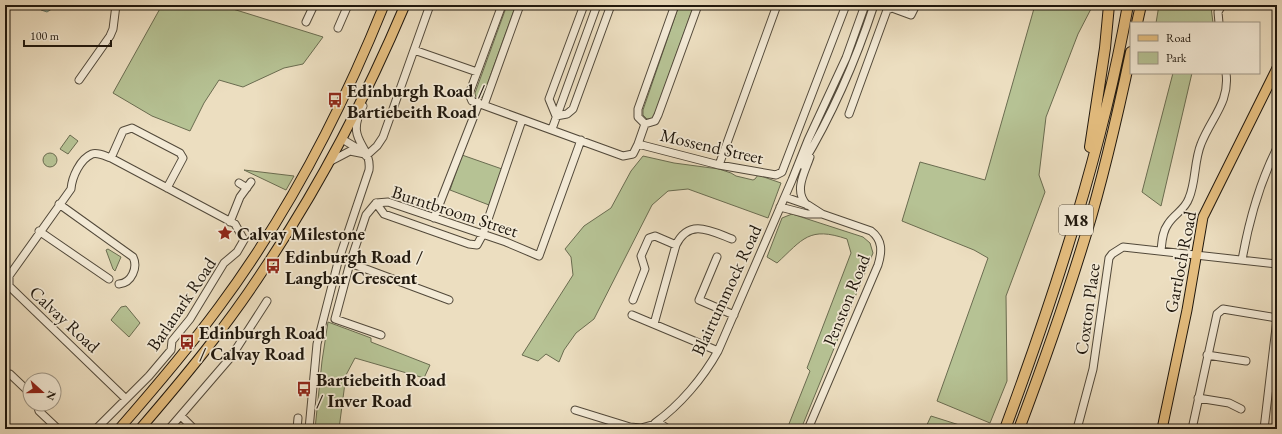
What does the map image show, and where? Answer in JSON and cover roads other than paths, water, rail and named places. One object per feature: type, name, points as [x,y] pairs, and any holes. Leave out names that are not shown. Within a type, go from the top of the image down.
[{"type":"highway","points":[[1080,206],[1105,48],[1109,5]]},
{"type":"highway","name":"M8","points":[[1005,429],[1037,344],[1080,206],[1104,116],[1128,5]]},
{"type":"highway","points":[[1137,22],[1141,5]]},
{"type":"highway","name":"M8","points":[[1019,429],[1051,346],[1087,234],[1113,136],[1130,57]]},
{"type":"main road","points":[[120,429],[177,361],[219,307],[254,257],[304,175],[328,130],[346,95],[384,5]]},
{"type":"main road","points":[[140,429],[186,375],[264,270],[306,203],[342,139],[370,83],[404,5]]},
{"type":"main road","name":"Gartloch Road","points":[[1162,429],[1187,310],[1203,217],[1208,204],[1277,68]]},
{"type":"main road","points":[[328,130],[342,139]]},
{"type":"street","points":[[79,80],[110,36],[116,5]]},
{"type":"street","points":[[306,22],[314,5]]},
{"type":"street","points":[[338,28],[348,5]]},
{"type":"street","points":[[366,155],[377,146],[383,138],[430,5]]},
{"type":"street","points":[[478,103],[468,94],[502,5]]},
{"type":"street","points":[[434,218],[478,103],[520,5]]},
{"type":"street","points":[[556,116],[549,99],[584,5]]},
{"type":"street","points":[[552,129],[597,5]]},
{"type":"street","points":[[556,116],[567,114],[573,109],[611,5]]},
{"type":"street","points":[[645,124],[638,117],[638,109],[675,5]]},
{"type":"street","points":[[645,124],[655,121],[658,115],[698,5]]},
{"type":"street","points":[[720,165],[777,5]]},
{"type":"street","name":"Mossend Street","points":[[478,103],[623,156],[633,154],[638,144],[720,165],[776,175],[782,172],[846,5]]},
{"type":"street","name":"Blairtummock Road","points":[[651,426],[676,406],[707,369],[718,351],[785,198],[808,140],[846,58],[865,5]]},
{"type":"street","name":"Blairtummock Road","points":[[792,180],[815,144],[854,61],[874,5]]},
{"type":"street","points":[[849,114],[887,10],[892,8],[911,15],[916,5]]},
{"type":"street","points":[[1219,22],[1218,12],[1222,5]]},
{"type":"street","points":[[414,50],[477,72]]},
{"type":"street","points":[[1161,251],[1163,234],[1168,224],[1184,208],[1190,198],[1200,145],[1228,87],[1226,74]]},
{"type":"street","points":[[309,429],[317,344],[338,262],[369,170],[366,155],[356,135],[356,126],[361,109],[369,93],[370,83]]},
{"type":"street","points":[[483,234],[522,120]]},
{"type":"street","points":[[638,144],[645,124]]},
{"type":"street","points":[[111,158],[123,131],[132,128],[180,153],[183,158],[167,188]]},
{"type":"street","points":[[342,139],[366,155]]},
{"type":"street","name":"Burntbroom Street","points":[[376,203],[388,202],[483,234],[539,256],[581,140]]},
{"type":"street","points":[[808,205],[801,196],[800,184],[815,144]]},
{"type":"street","points":[[1242,260],[1248,224],[1256,196],[1277,148]]},
{"type":"street","points":[[329,162],[350,151],[366,155]]},
{"type":"street","name":"Calvay Road","points":[[111,158],[100,154],[93,154],[85,159],[74,174],[71,189],[39,231],[9,276],[7,287],[126,398]]},
{"type":"street","name":"Barlanark Road","points":[[96,429],[171,350],[172,341],[190,319],[224,263],[237,252],[244,240],[235,224],[111,158]]},
{"type":"street","points":[[230,222],[240,198],[249,185],[239,183]]},
{"type":"street","name":"Penston Road","points":[[785,198],[808,205],[822,214],[871,231],[876,235],[882,249],[878,265],[808,429]]},
{"type":"street","points":[[376,203],[366,215],[350,263],[335,319],[381,335]]},
{"type":"street","name":"Burntbroom Street","points":[[376,203],[384,214],[469,244],[477,245],[483,234]]},
{"type":"street","points":[[59,204],[133,257],[136,263],[136,268],[127,280],[119,284]]},
{"type":"street","name":"Penston Road","points":[[780,207],[807,214],[822,214]]},
{"type":"street","points":[[654,324],[676,245],[685,233],[695,228],[703,229],[732,239]]},
{"type":"street","points":[[39,231],[109,279]]},
{"type":"street","points":[[632,300],[645,269],[641,256],[649,238],[655,236],[676,245]]},
{"type":"street","name":"Coxton Place","points":[[1077,429],[1093,369],[1109,258],[1112,254],[1123,247],[1277,264]]},
{"type":"street","points":[[717,257],[699,300],[734,315]]},
{"type":"street","points":[[350,263],[449,300]]},
{"type":"street","points":[[169,429],[230,357],[267,301]]},
{"type":"street","points":[[1192,429],[1216,314],[1223,309],[1277,319],[1264,429]]},
{"type":"street","points":[[632,315],[718,351]]},
{"type":"street","points":[[1207,355],[1246,361]]},
{"type":"street","points":[[5,374],[10,374],[22,386]]},
{"type":"street","points":[[1198,398],[1229,403],[1241,408]]},
{"type":"street","name":"Blairtummock Road","points":[[668,428],[669,419],[676,406]]},
{"type":"street","points":[[575,410],[631,428],[641,428],[663,424],[668,428]]},
{"type":"street","points":[[40,412],[58,429]]},
{"type":"street","points":[[181,416],[194,429]]},
{"type":"street","points":[[297,429],[298,418]]},
{"type":"place","name":"Edinburgh Road / Bartiebeith Road","points":[[335,100]]},
{"type":"place","name":"Calvay Milestone","points":[[225,233]]},
{"type":"place","name":"Edinburgh Road / Langbar Crescent","points":[[273,266]]},
{"type":"place","name":"Edinburgh Road / Calvay Road","points":[[187,342]]},
{"type":"place","name":"Bartiebeith Road / Inver Road","points":[[304,389]]}]
